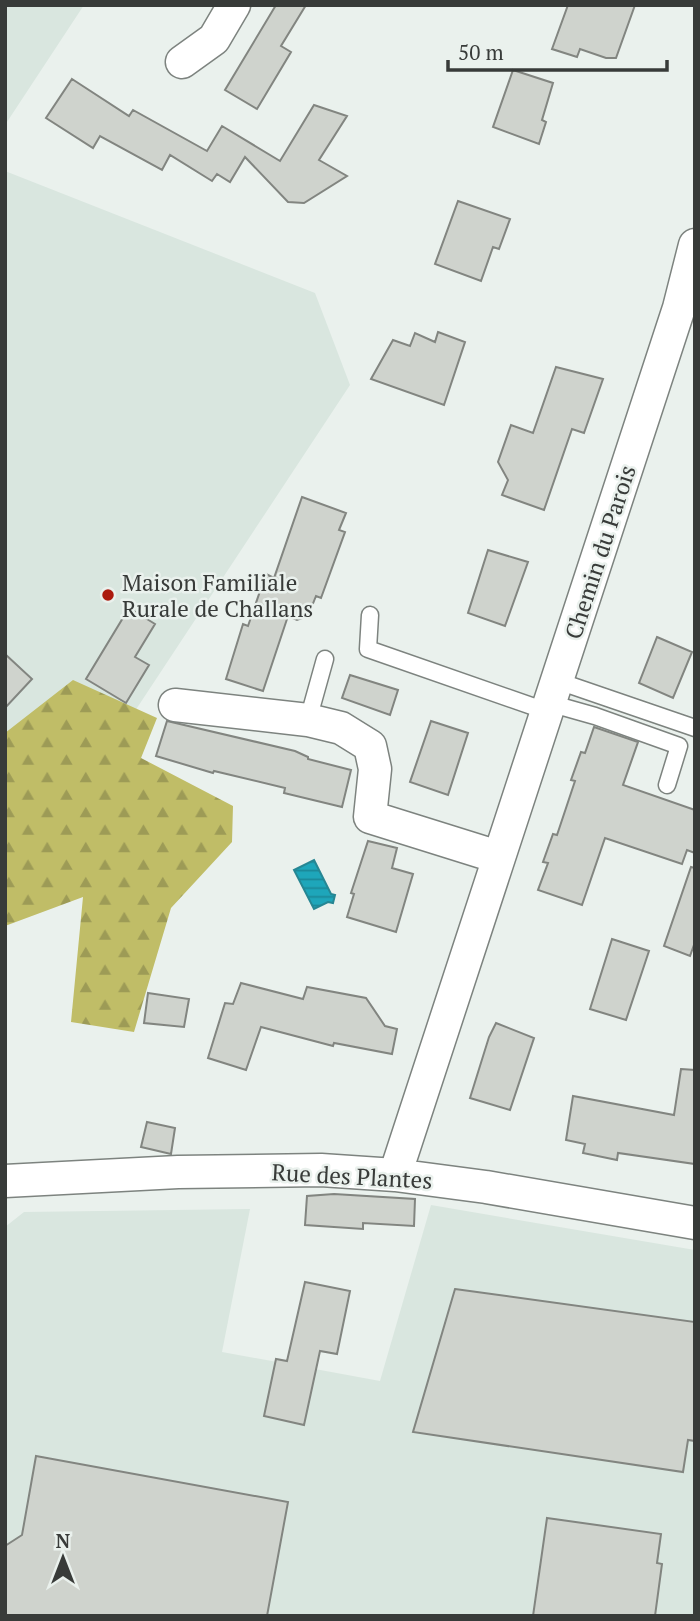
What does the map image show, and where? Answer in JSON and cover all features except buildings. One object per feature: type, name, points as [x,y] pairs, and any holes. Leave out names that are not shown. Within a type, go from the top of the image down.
[{"type":"street","points":[[181,62],[214,39],[234,5]]},
{"type":"street","name":"Chemin du Parois","points":[[395,1175],[679,308],[695,245]]},
{"type":"street","points":[[175,705],[308,720],[341,728],[370,746],[375,769],[370,817],[498,857]]},
{"type":"street","name":"Rue des Plantes","points":[[5,1181],[178,1172],[321,1170],[395,1175],[486,1187],[695,1223]]},
{"type":"lane","points":[[370,615],[368,649],[551,698],[695,728]]},
{"type":"lane","points":[[308,720],[325,659]]},
{"type":"lane","points":[[551,698],[679,746],[667,785]]},
{"type":"shaded area","points":[[5,5],[84,5],[5,125]]},
{"type":"shaded area","name":"Maison Familiale Rurale de Challans","points":[[5,171],[315,293],[350,385],[73,805],[5,812]]},
{"type":"shaded area","points":[[431,1205],[695,1250],[695,1616],[5,1616],[5,1227],[24,1212],[250,1209],[222,1352],[380,1381]]},
{"type":"green space","points":[[73,680],[157,718],[141,758],[233,806],[232,842],[171,908],[134,1032],[71,1022],[83,897],[5,926],[5,733]]},
{"type":"water","points":[[314,860],[331,894],[335,895],[333,903],[328,902],[314,909],[294,870]]},
{"type":"place","name":"Maison Familiale Rurale de Challans","points":[[108,595]]}]
